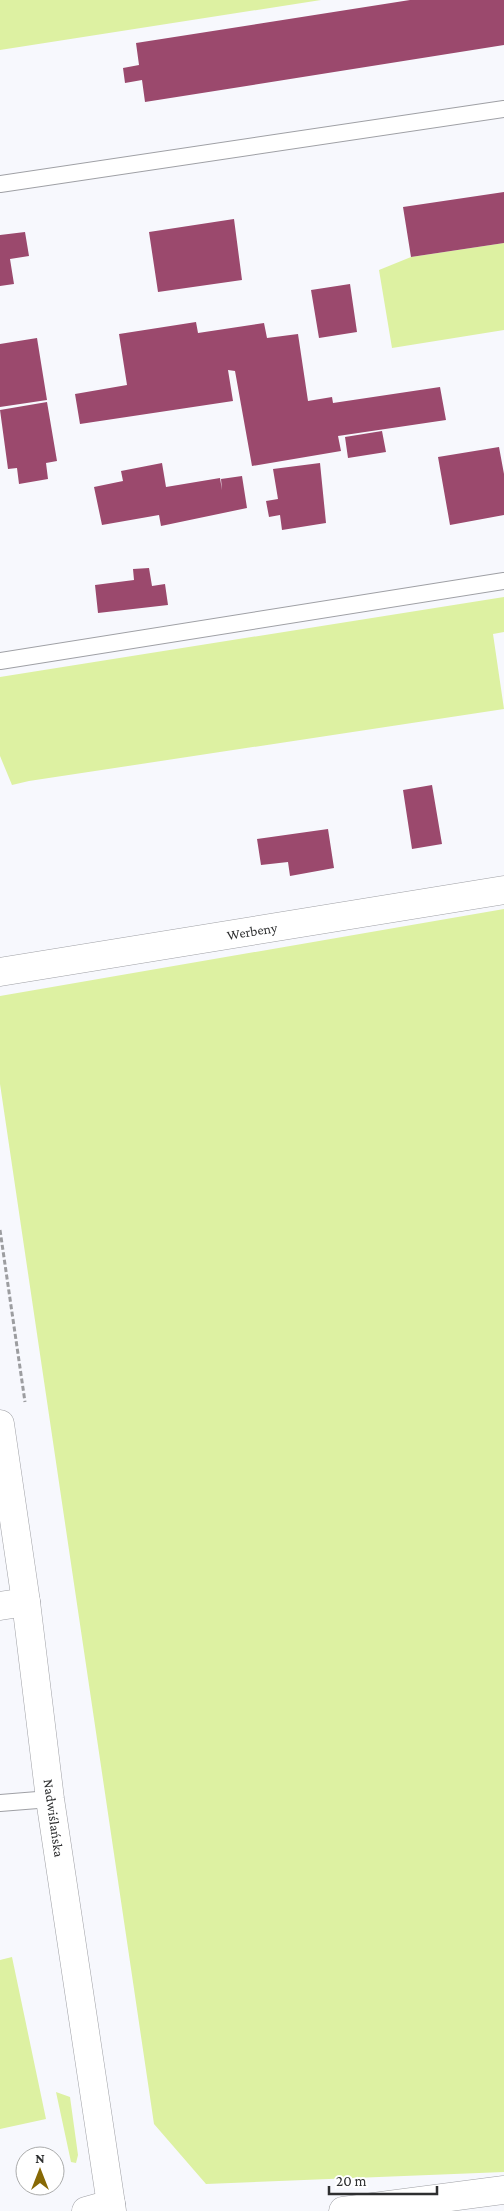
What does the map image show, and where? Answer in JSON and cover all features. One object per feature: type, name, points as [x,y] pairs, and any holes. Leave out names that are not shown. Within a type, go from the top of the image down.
[{"type":"main road","name":"Werbeny","points":[[0,972],[504,890]]},
{"type":"main road","name":"Nadwiślańska","points":[[0,1424],[13,1604],[50,1799],[103,2209]]},
{"type":"main road","points":[[343,2211],[504,2190]]},
{"type":"lane","points":[[0,184],[504,109]]},
{"type":"lane","points":[[0,661],[504,581]]},
{"type":"lane","points":[[0,1803],[50,1799]]},
{"type":"green space","points":[[0,0],[321,0],[0,50]]},
{"type":"green space","points":[[504,243],[504,330],[392,348],[379,270],[411,257]]},
{"type":"green space","points":[[504,597],[504,632],[493,634],[504,709],[12,785],[0,756],[0,677]]},
{"type":"green space","points":[[504,909],[504,2172],[206,2184],[154,2124],[0,1084],[0,996]]},
{"type":"green space","points":[[12,1957],[46,2119],[0,2129],[0,1960]]},
{"type":"green space","points":[[56,2092],[70,2097],[78,2155],[76,2163],[71,2162]]},
{"type":"building","points":[[410,0],[504,0],[504,45],[145,102],[142,80],[125,83],[123,68],[139,65],[136,43]]},
{"type":"building","points":[[504,192],[504,243],[411,257],[403,207]]},
{"type":"building","points":[[234,219],[242,280],[158,292],[149,232]]},
{"type":"building","points":[[25,232],[29,256],[10,259],[14,284],[0,286],[0,235]]},
{"type":"building","points":[[350,284],[357,332],[319,338],[311,290]]},
{"type":"building","points":[[196,322],[198,333],[264,323],[267,338],[298,334],[308,401],[332,397],[333,403],[440,387],[446,420],[338,436],[341,451],[252,466],[235,371],[228,370],[233,401],[80,424],[75,394],[127,385],[119,334]]},
{"type":"building","points":[[37,338],[47,400],[0,407],[0,344]]},
{"type":"building","points":[[47,402],[57,461],[46,463],[48,479],[19,484],[17,468],[8,469],[0,410]]},
{"type":"building","points":[[382,431],[386,452],[348,458],[345,437]]},
{"type":"building","points":[[499,447],[504,474],[504,515],[450,525],[438,457]]},
{"type":"building","points":[[162,463],[166,487],[220,478],[222,490],[221,479],[242,476],[247,508],[161,526],[159,515],[102,525],[94,487],[123,481],[121,471]]},
{"type":"building","points":[[320,463],[326,523],[282,530],[280,515],[269,517],[266,501],[278,499],[273,469]]},
{"type":"building","points":[[149,568],[152,586],[165,584],[168,605],[98,613],[95,585],[134,580],[133,569]]},
{"type":"building","points":[[432,785],[442,844],[412,849],[403,790]]},
{"type":"building","points":[[328,829],[334,868],[290,876],[288,862],[261,865],[257,839]]}]
